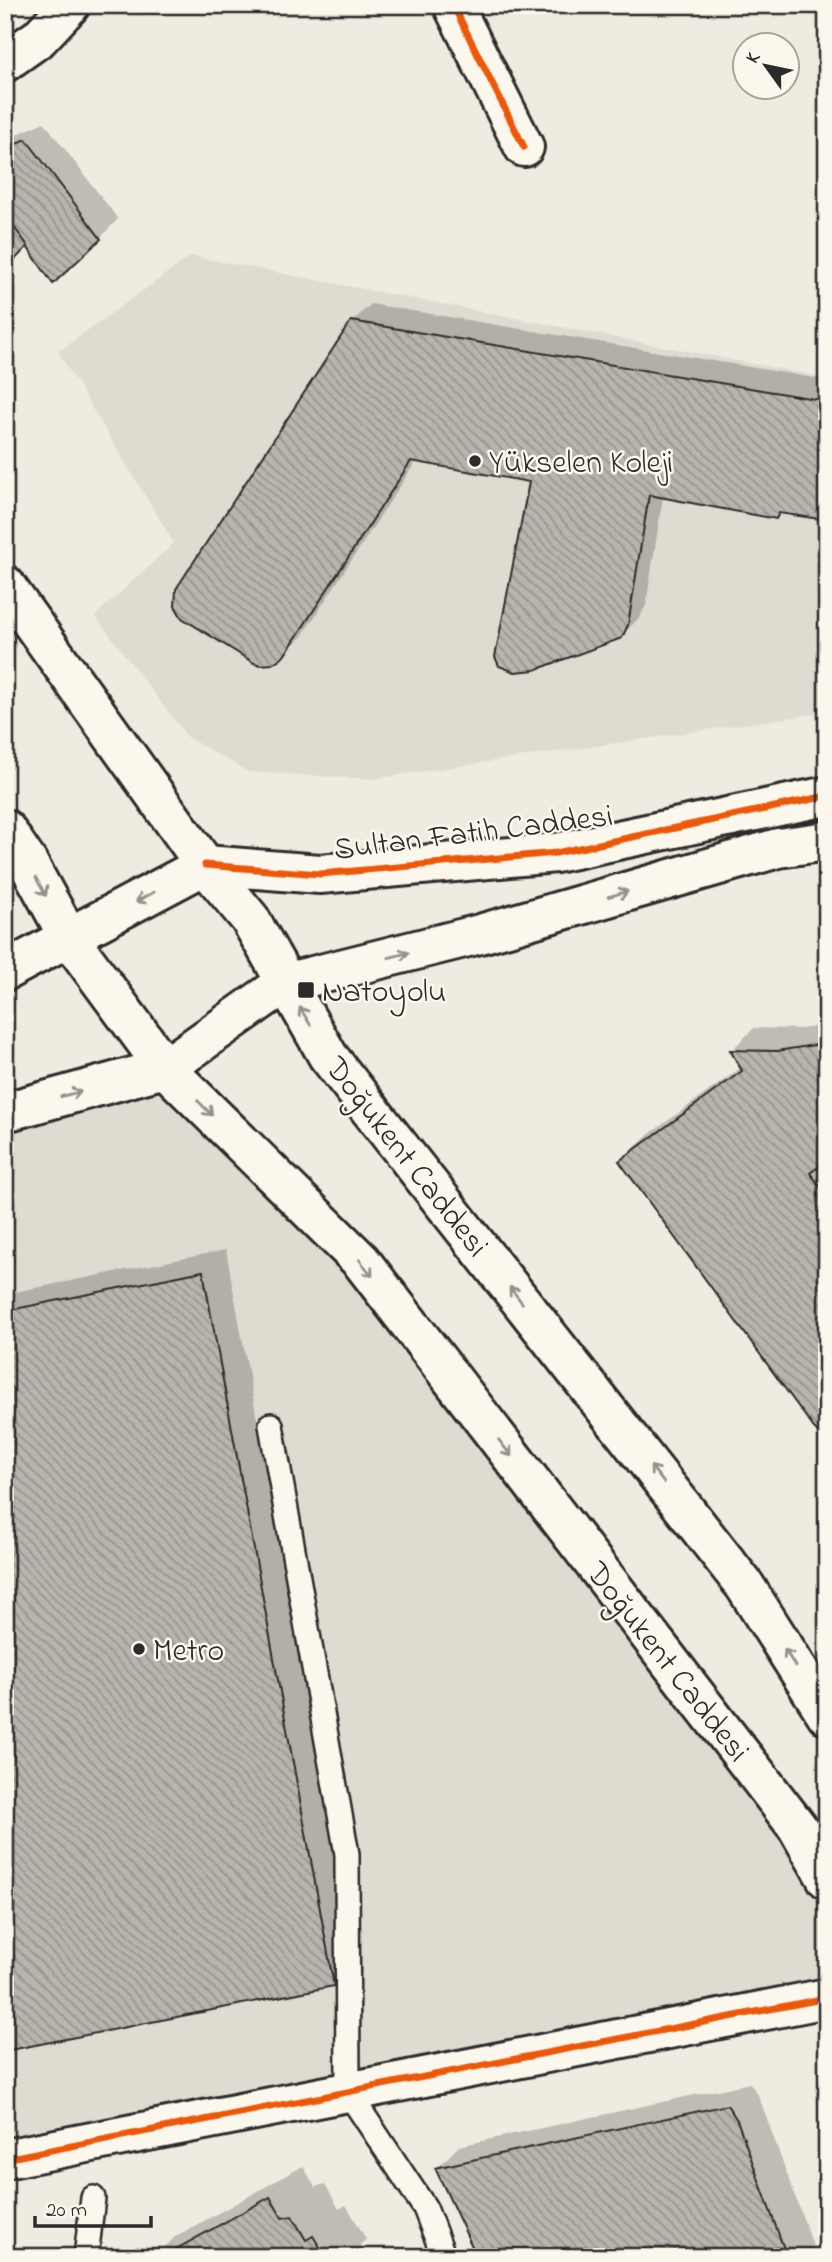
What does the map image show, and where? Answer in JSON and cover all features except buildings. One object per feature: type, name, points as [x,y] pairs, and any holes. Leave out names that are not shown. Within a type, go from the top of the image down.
[{"type":"main road","points":[[5,62],[39,38],[70,5]]},
{"type":"main road","points":[[453,5],[524,148]]},
{"type":"main road","name":"Doğukent Caddesi","points":[[5,585],[205,865],[250,919],[328,1056],[745,1586],[827,1715]]},
{"type":"main road","name":"Sultan Fatih Caddesi","points":[[205,865],[320,874],[555,853],[827,796]]},
{"type":"main road","name":"Doğukent Caddesi","points":[[5,829],[69,938],[166,1068],[361,1262],[798,1828],[827,1880]]},
{"type":"main road","points":[[5,1112],[166,1068],[285,983],[480,934],[778,848],[827,841]]},
{"type":"main road","points":[[5,971],[205,865]]},
{"type":"main road","points":[[5,2159],[827,1998]]},
{"type":"lane","points":[[271,1425],[347,1854],[348,2092],[425,2208],[444,2257]]},
{"type":"lane","points":[[86,2257],[93,2197]]},
{"type":"shaded area","name":"Yükselen Koleji","points":[[191,256],[827,378],[827,712],[372,779],[249,772],[188,738],[95,616],[174,543],[58,352]]},
{"type":"shaded area","points":[[165,1068],[361,1262],[827,1879],[827,1998],[5,2159],[5,1112]]},
{"type":"cycle path","points":[[453,5],[524,147]]},
{"type":"cycle path","points":[[205,865],[320,874],[556,853],[827,796]]},
{"type":"cycle path","points":[[5,2159],[827,1998]]},
{"type":"place","name":"Yükselen Koleji","points":[[475,461]]},
{"type":"place","name":"Natoyolu","points":[[306,990]]},
{"type":"place","name":"Metro","points":[[139,1649]]}]
